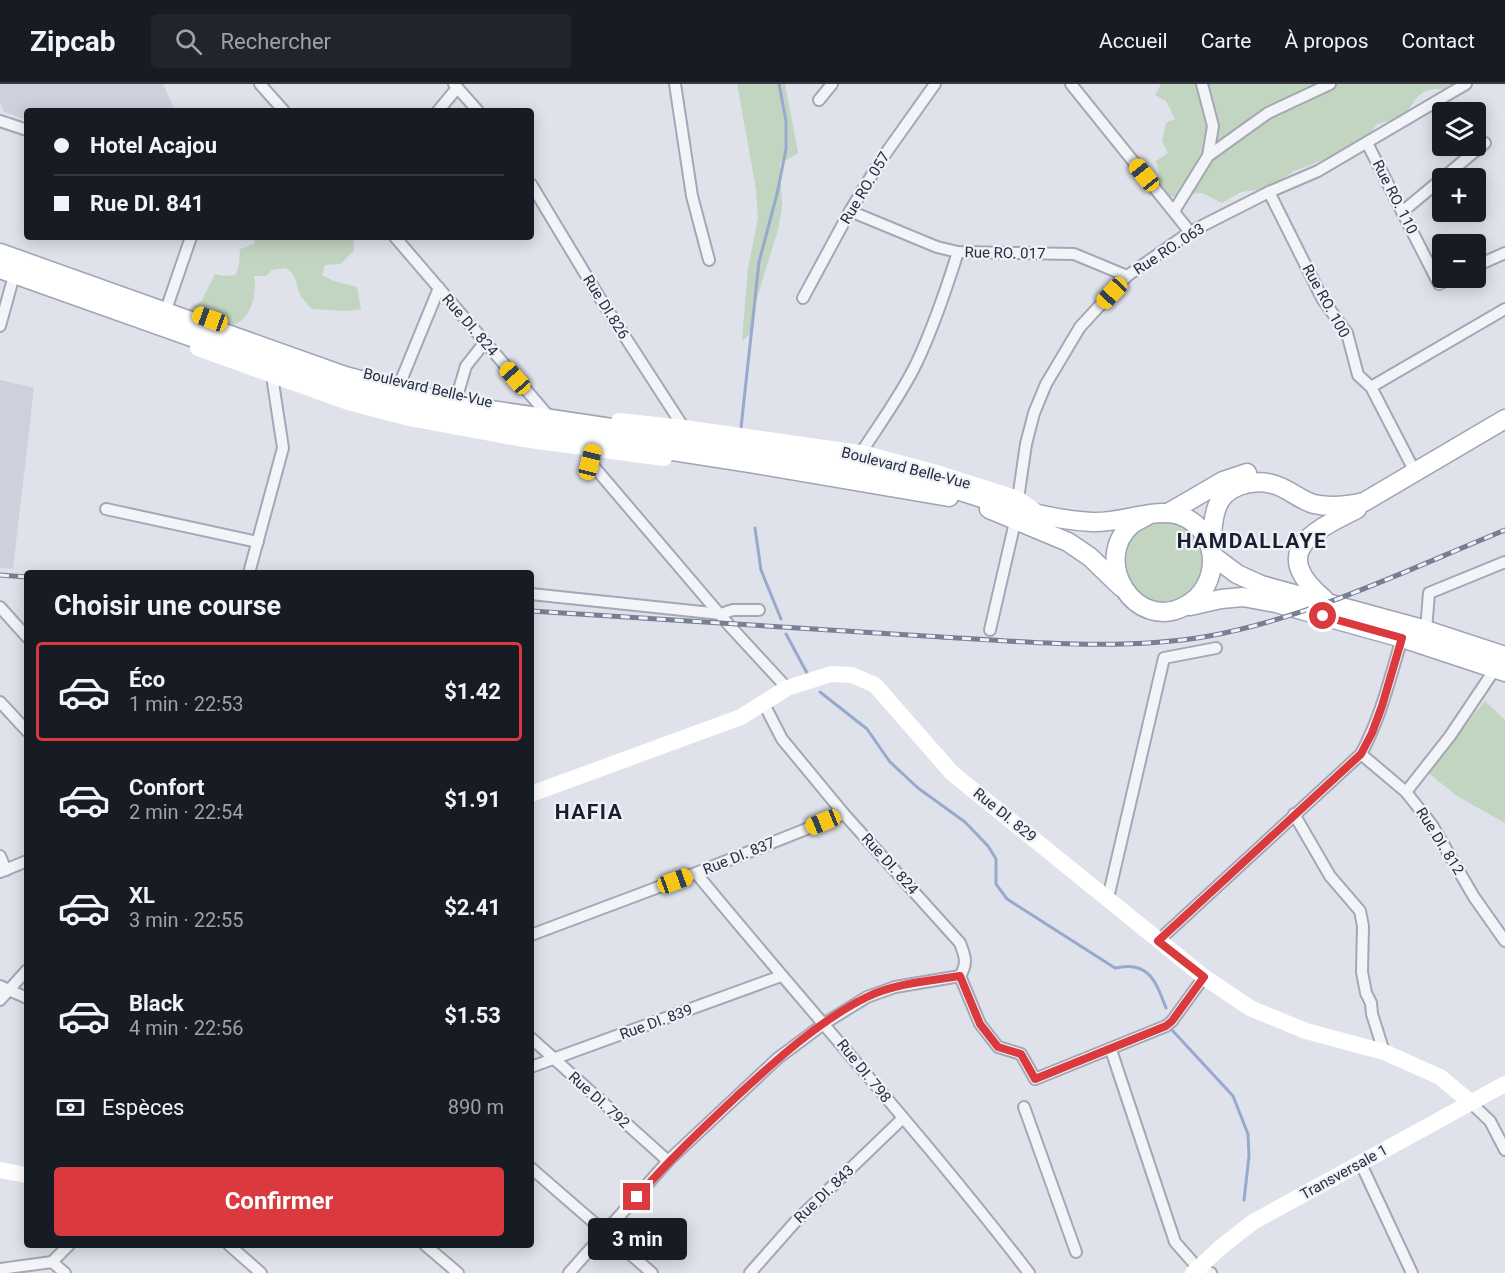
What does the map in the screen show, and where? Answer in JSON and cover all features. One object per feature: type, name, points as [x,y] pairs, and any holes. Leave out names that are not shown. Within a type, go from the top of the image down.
[{"type":"main road","name":"Boulevard Belle-Vue","points":[[0,253],[345,376],[451,404],[855,464],[919,478],[1042,516],[1108,523],[1148,515]]},
{"type":"main road","name":"Boulevard Belle-Vue","points":[[4,274],[341,390],[447,416],[969,500],[1015,522],[1032,526],[1068,542],[1090,557],[1124,590]]},
{"type":"main road","points":[[1182,608],[1196,600],[1206,587],[1212,572],[1217,506],[1223,496],[1243,484],[1255,482],[1272,484],[1312,503],[1338,507],[1364,502],[1505,419]]},
{"type":"main road","points":[[1168,513],[1224,481],[1253,472],[1273,476],[1315,494],[1332,498],[1362,494],[1392,485]]},
{"type":"main road","points":[[1327,602],[1303,579],[1299,569],[1298,553],[1303,543],[1315,532],[1368,504],[1392,485]]},
{"type":"main road","points":[[1168,513],[1191,520],[1207,538],[1212,552],[1237,574],[1261,585],[1426,630],[1502,666],[1276,603],[1243,597],[1221,599],[1166,611],[1150,609],[1135,602],[1124,590],[1116,573],[1115,555],[1121,538],[1132,524],[1148,515],[1168,513]]},
{"type":"street","points":[[260,84],[281,108]]},
{"type":"street","points":[[675,84],[692,196],[709,260]]},
{"type":"street","points":[[819,100],[832,84]]},
{"type":"street","name":"Rue RO. 057","points":[[803,297],[880,160],[935,84]]},
{"type":"street","points":[[1071,84],[1190,232]]},
{"type":"street","points":[[1174,212],[1208,156],[1213,126],[1202,84]]},
{"type":"street","points":[[1208,156],[1269,113],[1330,84]]},
{"type":"street","name":"Rue RO. 063","points":[[1018,499],[1026,444],[1034,413],[1046,384],[1080,327],[1127,276],[1190,232],[1269,192],[1318,171],[1466,84]]},
{"type":"street","points":[[440,108],[456,86],[475,108]]},
{"type":"street","points":[[0,121],[24,129]]},
{"type":"street","name":"Rue RO. 110","points":[[1367,143],[1432,271]]},
{"type":"street","points":[[1402,213],[1470,156]]},
{"type":"street","name":"Rue DI.826","points":[[534,189],[598,295],[684,428]]},
{"type":"street","name":"Rue RO. 100","points":[[1269,192],[1323,300],[1347,333],[1358,375],[1371,387],[1415,472]]},
{"type":"street","name":"Rue RO. 017","points":[[850,211],[937,247],[958,252],[1074,254],[1127,276]]},
{"type":"street","points":[[168,304],[190,240]]},
{"type":"street","name":"Rue DI. 824","points":[[398,240],[546,413]]},
{"type":"street","name":"Boulevard Belle-Vue","points":[[0,245],[371,376],[546,413],[684,428],[861,453],[940,474],[1018,499],[1042,516]]},
{"type":"street","points":[[861,453],[898,397],[916,363],[942,305],[958,252]]},
{"type":"street","points":[[1486,262],[1505,253]]},
{"type":"street","points":[[0,326],[4,274]]},
{"type":"street","name":"Boulevard Belle-Vue","points":[[4,274],[272,376],[348,402],[409,418],[523,439],[829,481],[927,502],[969,500]]},
{"type":"street","points":[[400,383],[439,288]]},
{"type":"street","points":[[1371,387],[1505,309]]},
{"type":"street","points":[[457,396],[466,366],[485,342]]},
{"type":"street","points":[[250,570],[283,448],[272,376]]},
{"type":"street","points":[[593,449],[590,462],[728,624],[787,688]]},
{"type":"street","points":[[106,509],[258,542]]},
{"type":"street","points":[[990,630],[1015,522]]},
{"type":"street","points":[[1426,630],[1429,593],[1505,562]]},
{"type":"street","points":[[534,594],[721,614],[733,610],[759,610]]},
{"type":"street","points":[[0,607],[24,634]]},
{"type":"street","points":[[1158,941],[1361,754],[1382,706],[1402,638]]},
{"type":"street","points":[[1108,898],[1164,658],[1216,648]]},
{"type":"street","points":[[1406,792],[1502,666]]},
{"type":"street","name":"Rue DI. 829","points":[[534,793],[741,717],[765,704],[787,688],[831,674],[852,675],[875,685],[952,772],[1204,977],[1250,1008],[1306,1031],[1384,1052],[1440,1077],[1470,1102]]},
{"type":"street","points":[[0,702],[24,728]]},
{"type":"street","name":"Rue DI. 824","points":[[765,704],[782,739],[844,814],[960,943],[966,958],[963,972],[980,1024],[998,1047],[1021,1054],[1035,1079],[1111,1050]]},
{"type":"street","name":"Rue DI. 812","points":[[1361,754],[1406,792],[1432,825],[1474,897],[1505,941]]},
{"type":"street","name":"Rue DI. 837","points":[[534,934],[844,814]]},
{"type":"street","points":[[1294,814],[1330,876],[1360,911],[1363,926],[1362,972],[1384,1052]]},
{"type":"street","points":[[0,856],[3,871],[24,862]]},
{"type":"street","name":"Rue DI. 798","points":[[696,873],[781,976],[825,1023],[1029,1273]]},
{"type":"street","points":[[0,1000],[4,988],[24,972]]},
{"type":"street","points":[[569,1273],[607,1233],[668,1161],[778,1058],[825,1023],[867,997],[895,987],[963,972]]},
{"type":"street","name":"Rue DI. 839","points":[[534,1066],[781,976]]},
{"type":"street","points":[[1200,1271],[1175,1242],[1111,1050],[1166,1026],[1204,977]]},
{"type":"street","points":[[4,988],[24,998]]},
{"type":"street","name":"Rue DI. 792","points":[[534,1041],[668,1161]]},
{"type":"street","name":"Transversale 1","points":[[1200,1271],[1252,1222],[1505,1084]]},
{"type":"street","points":[[1470,1102],[1490,1121],[1505,1150]]},
{"type":"street","points":[[1024,1107],[1076,1252]]},
{"type":"street","name":"Rue DI. 843","points":[[750,1273],[796,1221],[903,1118]]},
{"type":"street","points":[[1361,1164],[1412,1273]]},
{"type":"street","points":[[0,1170],[24,1174]]},
{"type":"street","points":[[534,1171],[652,1273]]},
{"type":"street","points":[[0,1269],[52,1262],[66,1248]]},
{"type":"street","points":[[232,1248],[261,1273]]},
{"type":"street","points":[[429,1248],[458,1273]]},
{"type":"street","points":[[52,1262],[64,1273]]},
{"type":"shaded area","points":[[163,84],[174,108],[24,108],[24,119],[4,112],[0,102],[0,85]]},
{"type":"shaded area","points":[[0,380],[34,388],[13,569],[0,568]]},
{"type":"green space","points":[[737,84],[785,84],[798,153],[780,164],[782,207],[778,230],[757,298],[753,331],[742,341],[748,268],[758,218],[756,189]]},
{"type":"green space","points":[[1161,84],[1457,84],[1450,90],[1433,89],[1422,93],[1405,117],[1377,124],[1367,139],[1339,154],[1294,171],[1275,185],[1241,192],[1222,203],[1202,193],[1168,197],[1149,195],[1147,185],[1152,176],[1160,177],[1156,161],[1168,153],[1162,141],[1166,123],[1175,119],[1166,101],[1155,95]]},
{"type":"green space","points":[[255,240],[353,240],[354,250],[341,264],[325,265],[322,275],[357,287],[361,309],[347,311],[312,309],[301,296],[294,277],[286,268],[272,270],[266,276],[254,276],[252,303],[249,311],[238,323],[220,326],[184,315],[190,308],[201,302],[215,274],[236,275],[240,249],[254,244]]},
{"type":"green space","points":[[1158,517],[1196,529],[1209,573],[1178,606],[1140,601],[1119,561],[1136,527]]},
{"type":"green space","points":[[1485,701],[1505,720],[1505,823],[1457,796],[1426,771]]},
{"type":"waterway","points":[[741,428],[759,262],[786,149],[786,121],[779,84]]},
{"type":"waterway","points":[[755,528],[761,570],[781,619]]},
{"type":"waterway","points":[[786,634],[807,673]]},
{"type":"waterway","points":[[820,692],[867,729],[890,762],[918,788],[965,822],[988,846],[996,859],[996,884],[1007,899],[1115,968],[1127,966],[1143,970],[1150,975],[1166,1008]]},
{"type":"waterway","points":[[1172,1030],[1233,1096],[1248,1134],[1249,1156],[1244,1200]]},
{"type":"railway","points":[[534,611],[1067,644],[1175,641],[1247,628],[1285,617],[1396,576],[1505,530]]},
{"type":"railway","points":[[0,575],[24,577]]},
{"type":"district","name":"HAMDALLAYE","points":[[1252,541]]},
{"type":"district","name":"HAFIA","points":[[589,812]]},
{"type":"route","points":[[637,1197],[668,1161],[778,1058],[825,1023],[867,997],[895,987],[960,976],[980,1024],[998,1047],[1021,1054],[1035,1079],[1111,1050],[1166,1026],[1172,1021],[1204,977],[1158,941],[1361,754],[1377,720],[1402,638],[1323,616]]}]
